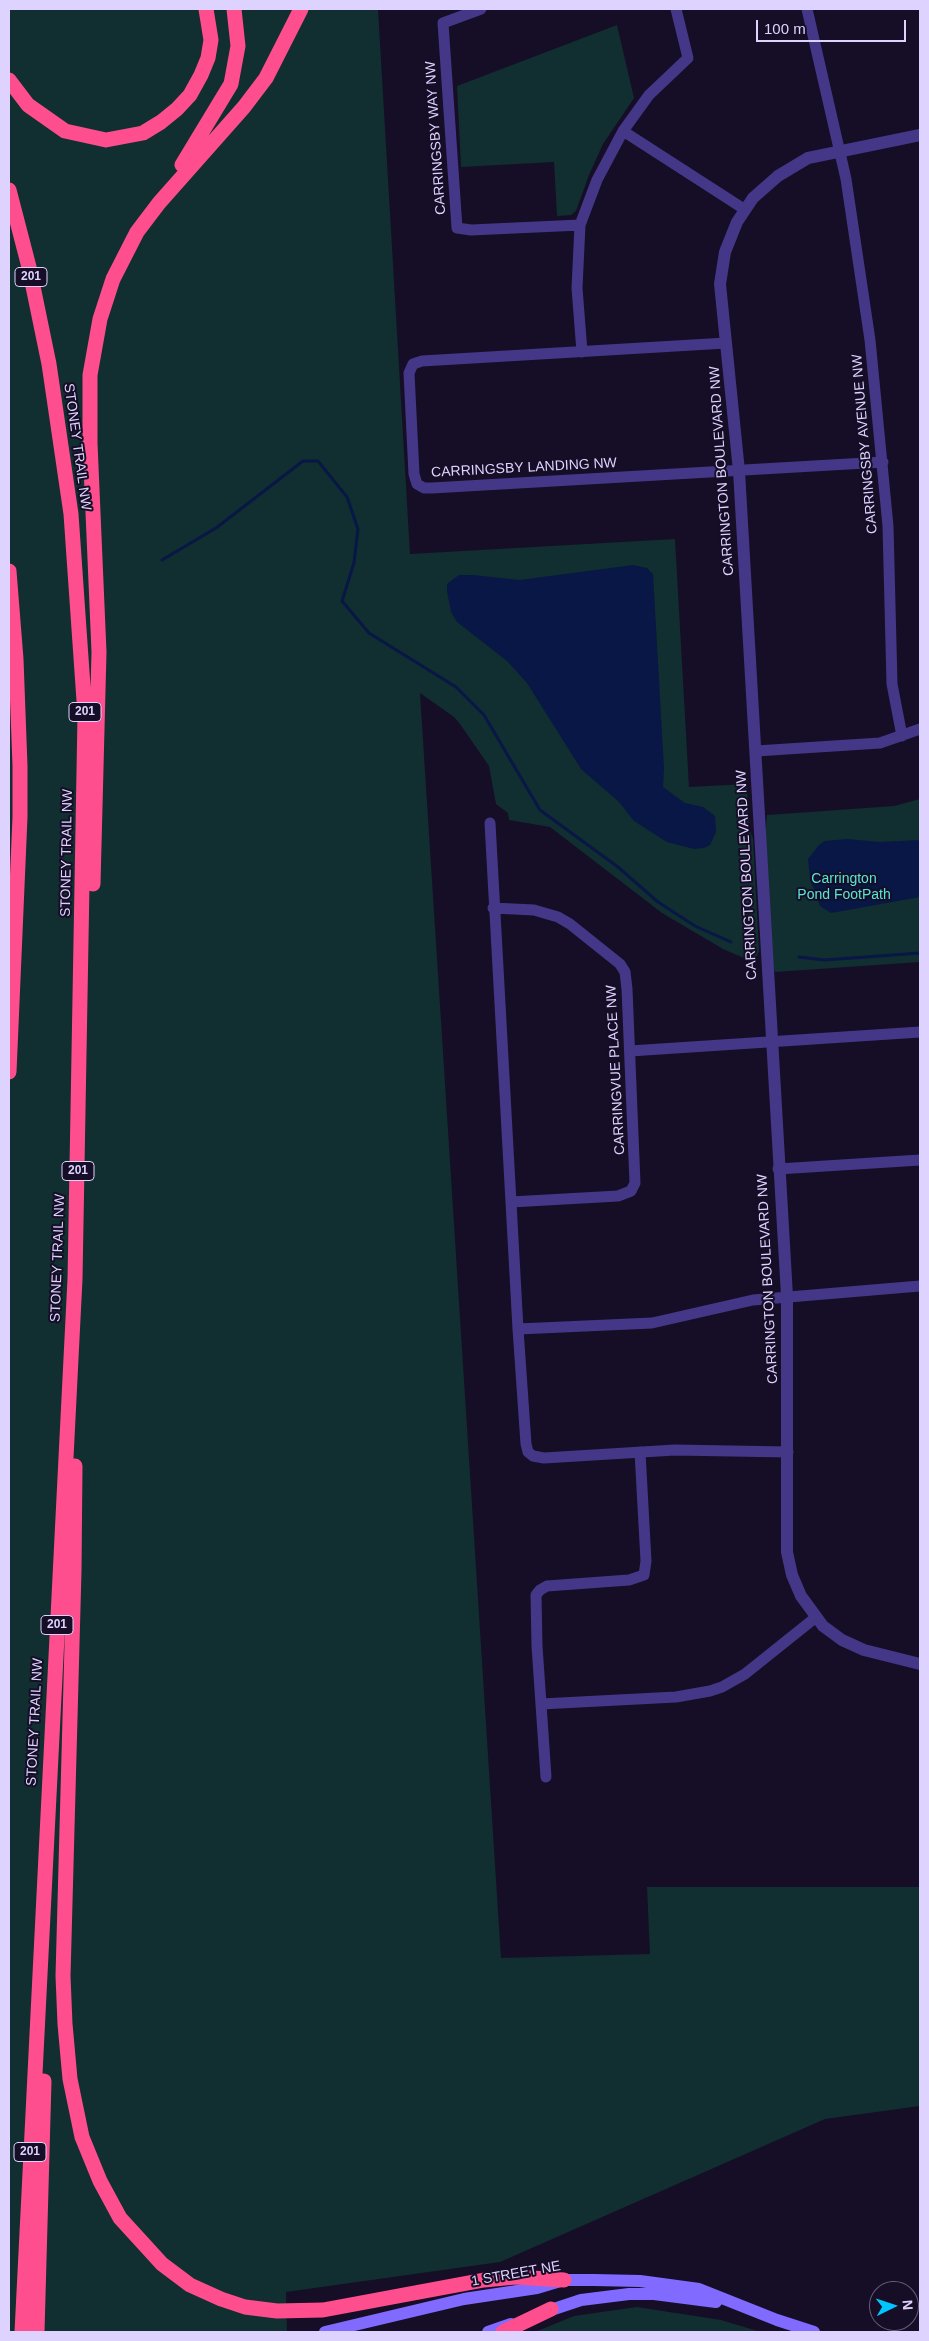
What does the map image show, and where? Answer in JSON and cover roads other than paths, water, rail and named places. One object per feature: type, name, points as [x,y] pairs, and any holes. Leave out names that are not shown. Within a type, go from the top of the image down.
[{"type":"highway","points":[[9,80],[28,105],[65,131],[106,140],[143,133],[177,109],[190,95],[201,74],[208,58],[211,40],[206,9]]},
{"type":"highway","points":[[159,203],[225,97],[231,84],[238,46],[234,9]]},
{"type":"highway","points":[[79,1062],[89,995],[99,652],[90,443],[90,375],[100,318],[113,279],[137,232],[159,203],[244,107],[266,78],[300,9]]},
{"type":"highway","name":"STONEY TRAIL NW","points":[[9,190],[29,267],[48,364],[71,514],[85,715],[75,1279],[22,2332]]},
{"type":"highway","points":[[9,571],[16,659],[20,766],[9,1072]]},
{"type":"highway","points":[[9,817],[16,895]]},
{"type":"highway","points":[[75,1279],[74,1572],[63,1976],[64,2024],[75,2108],[82,2137],[100,2181],[120,2218],[162,2264],[190,2285],[204,2292],[245,2306],[298,2312],[323,2310],[484,2280],[515,2277],[564,2280]]},
{"type":"highway","points":[[37,2332],[44,2070],[39,1971]]},
{"type":"highway","points":[[503,2332],[551,2309]]},
{"type":"main road","name":"1 STREET NE","points":[[325,2332],[464,2298],[536,2288],[564,2280],[640,2281],[699,2289],[741,2307],[814,2332]]},
{"type":"main road","name":"1 STREET NE","points":[[488,2332],[551,2309],[596,2297],[654,2294],[741,2307]]},
{"type":"street","name":"CARRINGSBY WAY NW","points":[[481,9],[443,23],[457,228],[471,230],[580,225]]},
{"type":"street","points":[[582,352],[578,288],[580,225],[597,180],[623,131],[649,95],[688,58],[676,9]]},
{"type":"street","points":[[807,9],[840,151]]},
{"type":"street","points":[[623,131],[744,209]]},
{"type":"street","name":"CARRINGTON BOULEVARD NW","points":[[920,135],[808,158],[789,168],[766,185],[744,209],[730,238],[722,266],[721,300],[732,384],[739,471],[778,1170],[787,1296],[787,1543],[789,1562],[801,1596],[815,1618],[833,1634],[864,1650],[920,1664]]},
{"type":"street","name":"CARRINGSBY AVENUE NW","points":[[840,151],[870,340],[883,462],[891,572],[892,684],[902,736]]},
{"type":"street","name":"CARRINGSBY LANDING NW","points":[[726,343],[422,361],[413,364],[409,373],[414,474],[417,484],[424,488],[432,488],[739,471]]},
{"type":"street","points":[[739,471],[883,462]]},
{"type":"street","points":[[756,751],[880,744],[920,729]]},
{"type":"street","points":[[490,822],[518,1329],[528,1452],[533,1456],[544,1458],[700,1450],[788,1452]]},
{"type":"street","name":"CARRINGVUE PLACE NW","points":[[494,908],[534,910],[558,918],[584,933],[620,964],[626,972],[635,1184],[631,1191],[613,1197],[511,1202]]},
{"type":"street","points":[[630,1051],[920,1032]]},
{"type":"street","points":[[778,1170],[920,1160]]},
{"type":"street","points":[[518,1329],[652,1322],[753,1300],[920,1286]]},
{"type":"street","points":[[546,1777],[535,1604],[540,1590],[550,1585],[636,1579],[646,1572],[640,1452]]},
{"type":"street","points":[[541,1704],[676,1697],[710,1691],[722,1687],[745,1674],[815,1618]]},
{"type":"water","points":[[633,565],[647,568],[653,574],[664,769],[663,787],[685,803],[703,807],[715,816],[716,832],[710,845],[704,848],[694,849],[667,842],[634,821],[619,802],[581,769],[527,683],[507,661],[457,622],[451,612],[447,584],[459,575],[520,580]]},
{"type":"water","points":[[847,839],[880,842],[920,840],[920,897],[831,913],[820,906],[810,879],[808,859],[819,845],[825,841]]},
{"type":"waterway","points":[[162,560],[216,528],[303,461],[318,461],[347,497],[358,529],[354,563],[342,601],[369,633],[456,687],[484,715],[540,810],[618,867],[658,902],[695,926],[731,942]]},
{"type":"waterway","points":[[799,957],[824,960],[920,953]]},
{"type":"park label","name":"Carrington Pond FootPath","points":[[844,888]]}]
